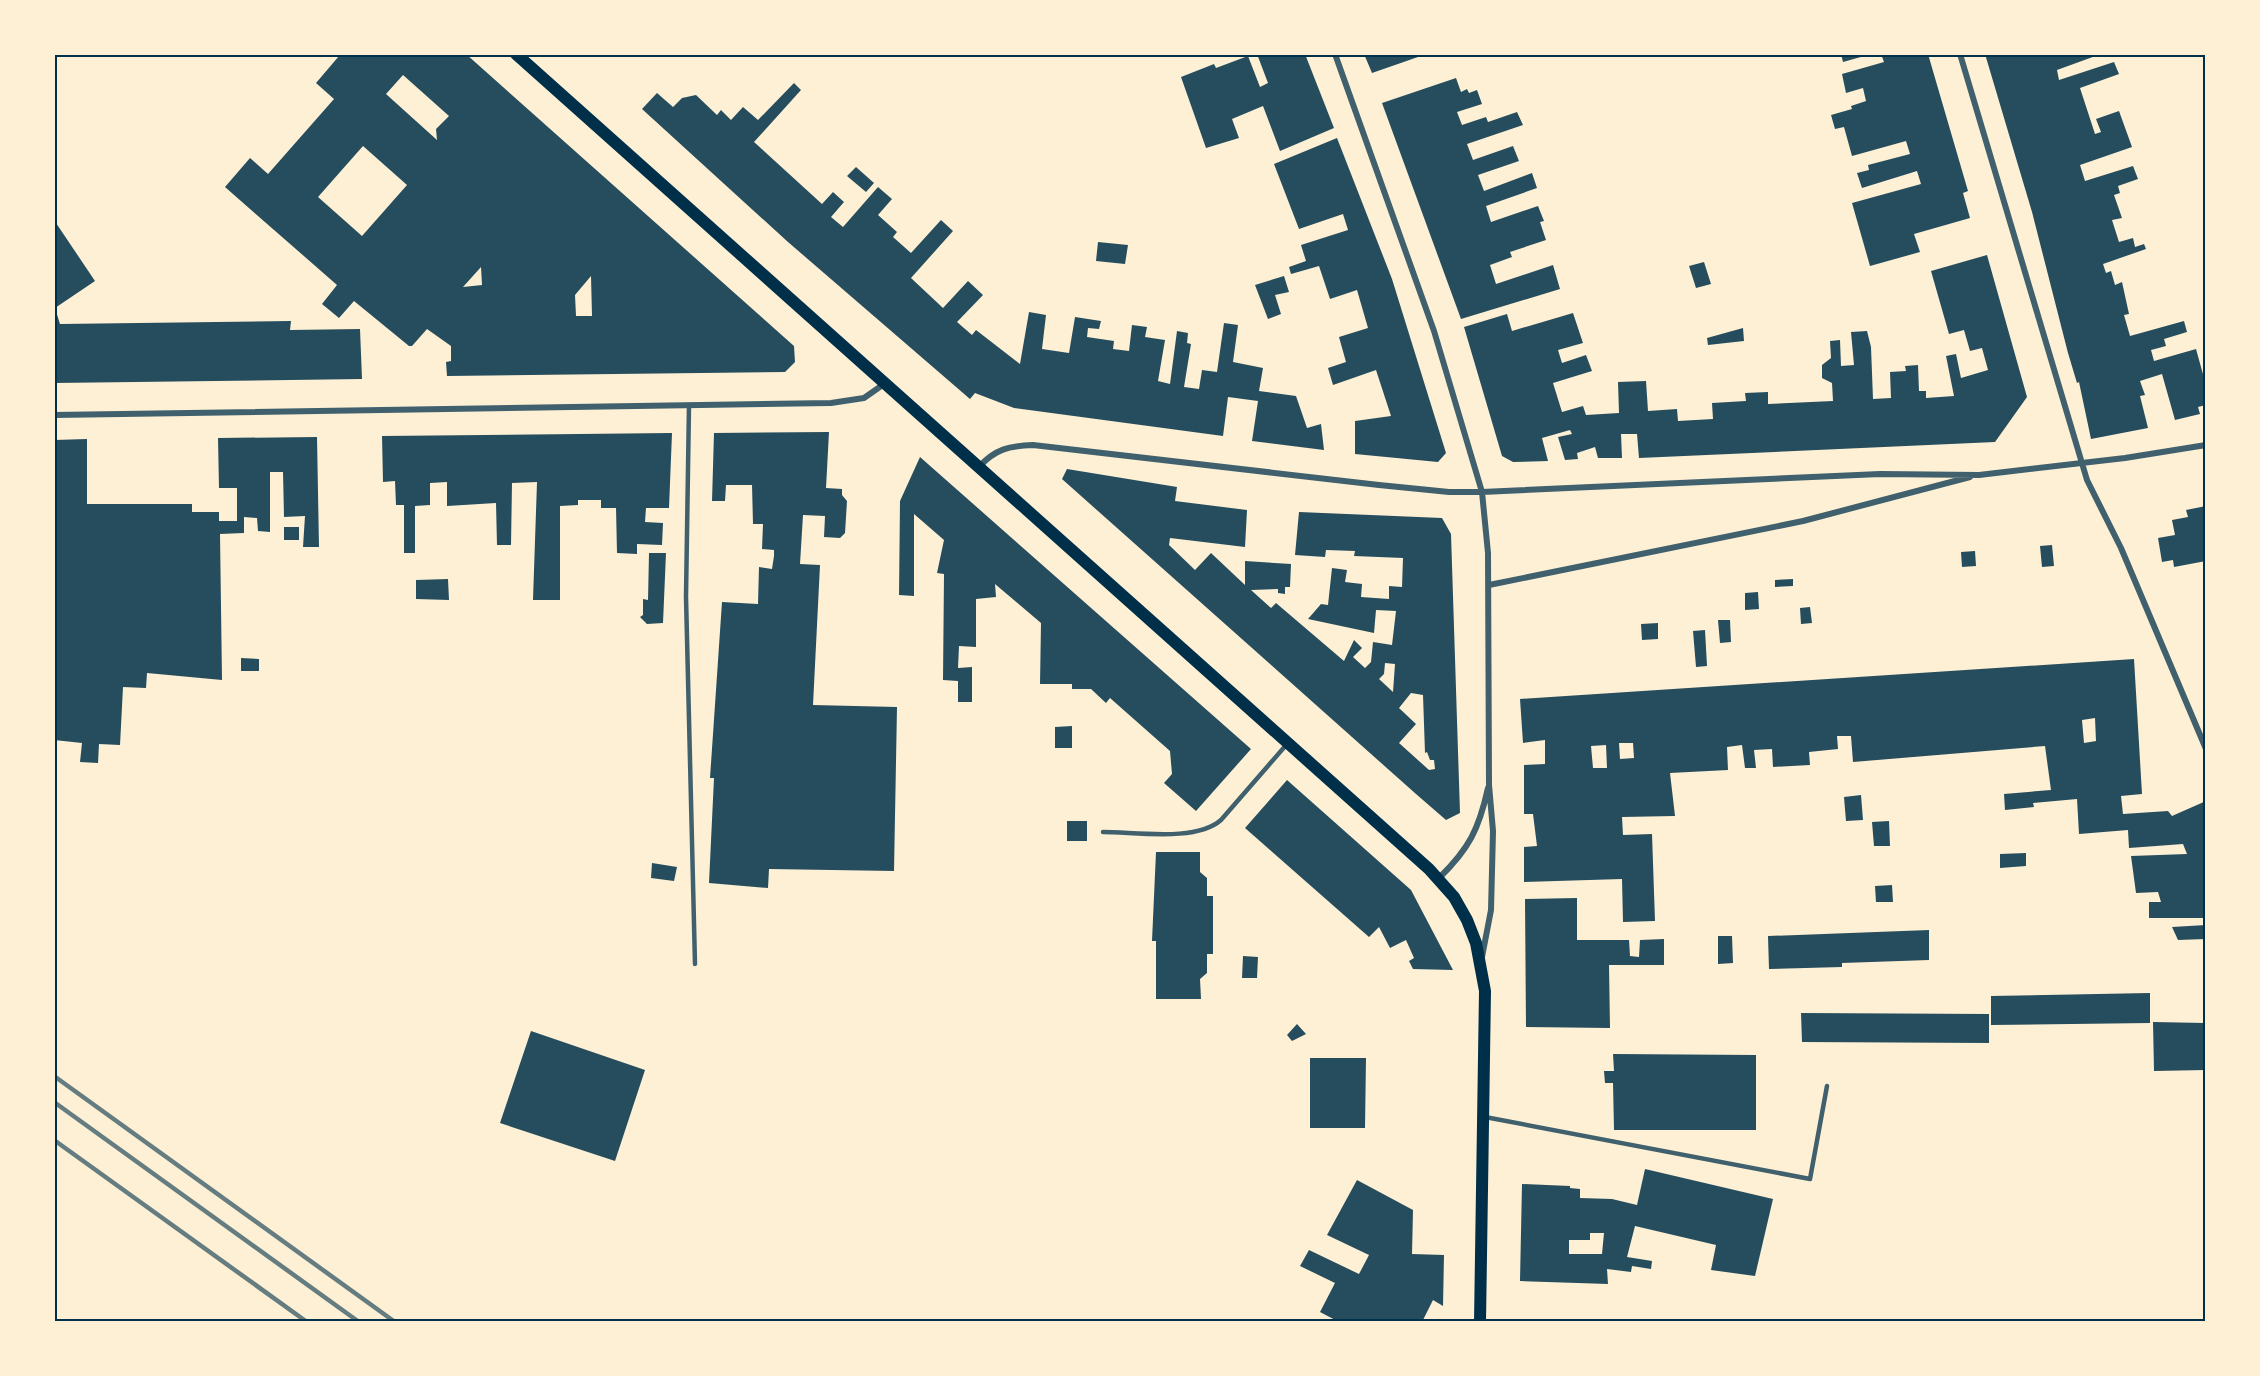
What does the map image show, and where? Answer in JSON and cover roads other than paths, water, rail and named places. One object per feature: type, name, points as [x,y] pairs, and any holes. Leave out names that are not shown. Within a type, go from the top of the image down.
[{"type":"main road","points":[[516,54],[1439,878],[1464,914],[1481,961],[1485,991],[1485,1117],[1480,1322]]},
{"type":"street","points":[[1335,54],[1434,331],[1482,492],[1487,531],[1489,585],[1489,785],[1493,831],[1491,898],[1481,961]]},
{"type":"street","points":[[1960,54],[2082,464],[2093,494],[2121,548],[2206,749]]},
{"type":"street","points":[[54,415],[845,403],[864,398],[884,384]]},
{"type":"street","points":[[978,467],[988,456],[1002,448],[1033,445],[1379,485],[1449,492],[1482,492],[1880,474],[1979,475],[2082,464],[2206,445]]},
{"type":"street","points":[[1489,585],[1803,520],[1979,475]]},
{"type":"street","points":[[1439,878],[1471,842],[1480,821],[1489,785]]},
{"type":"lane","points":[[689,405],[686,597],[695,964]]},
{"type":"lane","points":[[1103,832],[1186,833],[1210,829],[1221,820],[1289,742]]},
{"type":"lane","points":[[1485,1117],[1810,1179],[1827,1086]]},
{"type":"railway","points":[[54,1076],[395,1322]]},
{"type":"railway","points":[[54,1102],[359,1322]]},
{"type":"railway","points":[[54,1140],[307,1322]]}]
